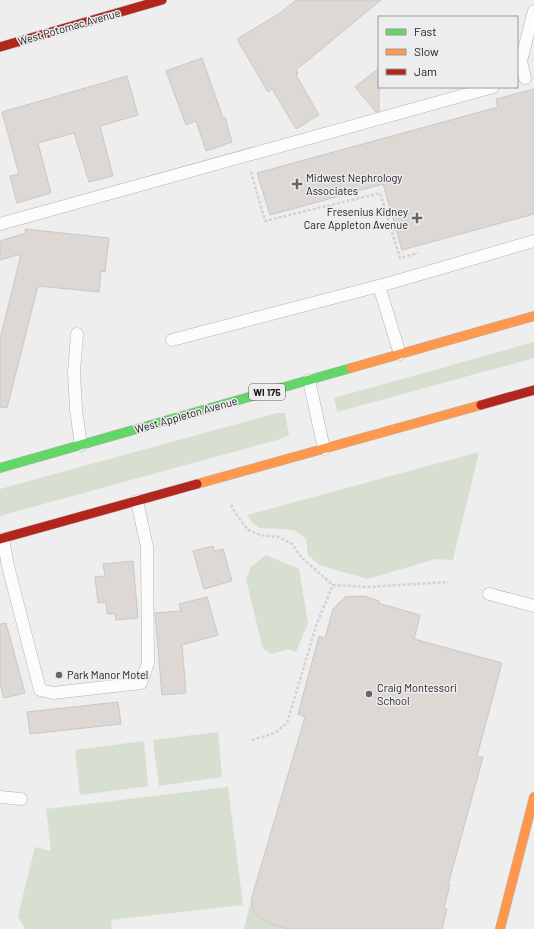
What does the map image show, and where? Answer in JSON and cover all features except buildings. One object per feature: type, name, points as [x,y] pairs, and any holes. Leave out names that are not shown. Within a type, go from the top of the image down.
[{"type":"main road","name":"West Potomac Avenue","points":[[0,47],[162,0]]},
{"type":"main road","name":"West Appleton Avenue","points":[[0,468],[534,316]]},
{"type":"main road","points":[[1,539],[534,390]]},
{"type":"main road","points":[[500,929],[534,797]]},
{"type":"lane","points":[[525,78],[521,61],[534,11]]},
{"type":"lane","points":[[0,224],[489,88]]},
{"type":"lane","points":[[172,340],[379,286],[534,241]]},
{"type":"lane","points":[[379,286],[400,354]]},
{"type":"lane","points":[[77,334],[74,372],[75,402],[81,445]]},
{"type":"lane","points":[[309,380],[324,448]]},
{"type":"lane","points":[[1,539],[40,690],[53,693],[141,683],[148,663],[147,547],[137,501]]},
{"type":"lane","points":[[489,594],[534,606]]},
{"type":"lane","points":[[0,797],[21,799]]},
{"type":"path","points":[[246,155],[265,221],[380,193],[400,258],[422,252]]},
{"type":"path","points":[[231,505],[248,530],[278,537],[292,544],[301,557],[333,586],[367,587],[448,582]]},
{"type":"path","points":[[252,740],[275,733],[287,723],[317,622],[333,586]]},
{"type":"green space","points":[[534,342],[534,358],[337,412],[334,398]]},
{"type":"green space","points":[[277,413],[285,413],[289,435],[284,438],[0,516],[0,489]]},
{"type":"green space","points":[[479,452],[453,560],[436,559],[367,579],[319,565],[308,555],[306,539],[296,531],[259,528],[247,515]]},
{"type":"green space","points":[[266,555],[299,569],[308,623],[296,652],[288,649],[272,654],[263,649],[246,579],[251,567]]},
{"type":"green space","points":[[218,732],[222,777],[159,786],[153,740]]},
{"type":"green space","points":[[144,741],[148,786],[80,795],[75,750]]},
{"type":"green space","points":[[228,787],[243,905],[111,920],[112,929],[25,929],[18,916],[35,847],[51,851],[46,809]]},
{"type":"green space","points":[[251,900],[256,914],[260,918],[269,923],[288,929],[244,929]]},
{"type":"traffic: fast","points":[[0,468],[351,368]]},
{"type":"traffic: slow","points":[[351,368],[534,316]]},
{"type":"traffic: slow","points":[[197,484],[481,405]]},
{"type":"traffic: slow","points":[[500,929],[534,797]]},
{"type":"traffic: jam","points":[[0,47],[162,0]]},
{"type":"traffic: jam","points":[[481,405],[534,390]]},
{"type":"traffic: jam","points":[[0,539],[197,484]]},
{"type":"place","name":"Midwest Nephrology Associates","points":[[297,184]]},
{"type":"place","name":"Fresenius Kidney Care Appleton Avenue","points":[[417,218]]},
{"type":"place","name":"Park Manor Motel","points":[[59,675]]},
{"type":"place","name":"Craig Montessori School","points":[[369,694]]}]
